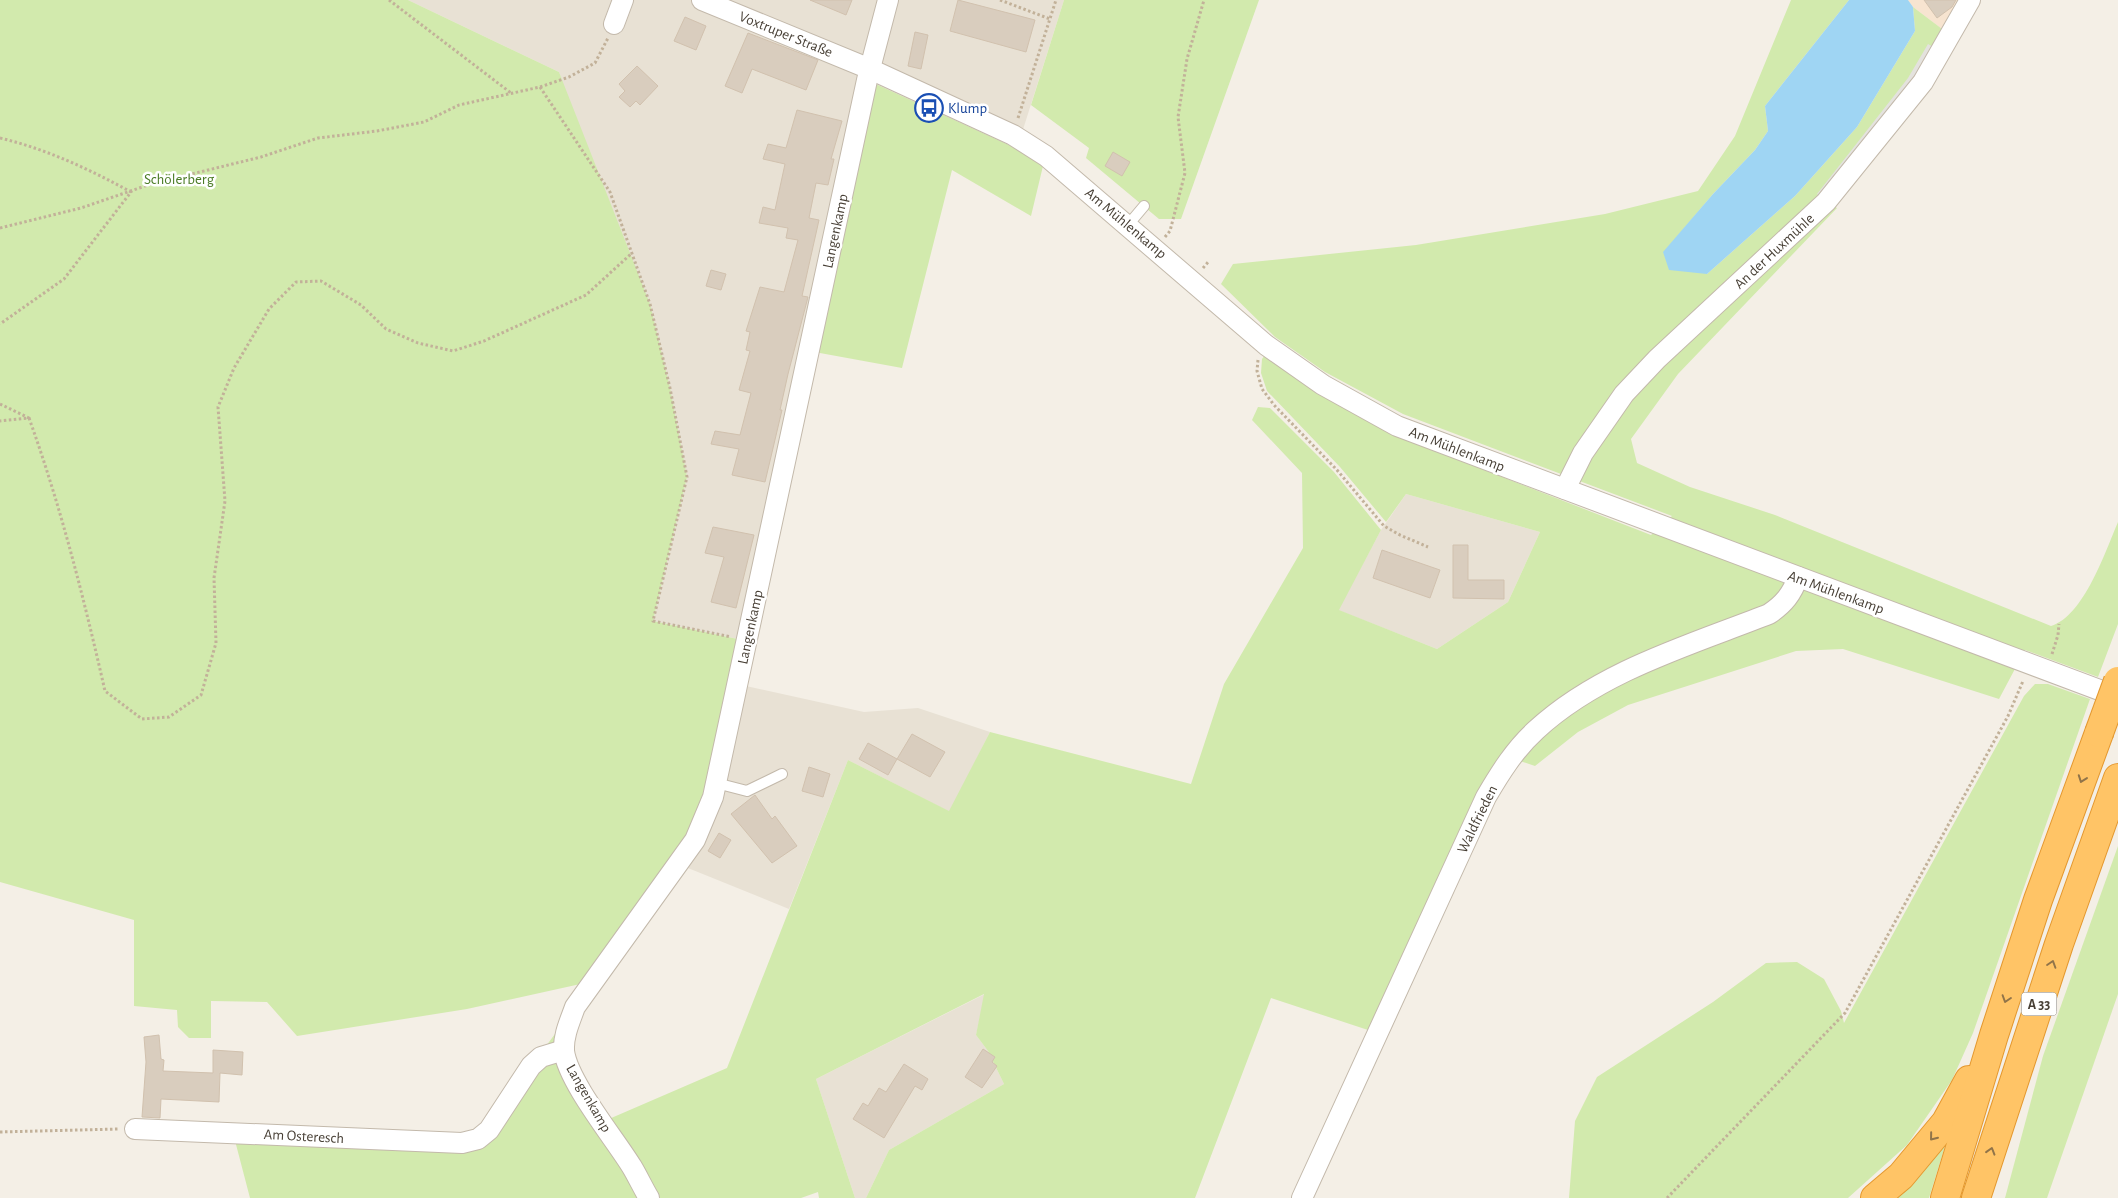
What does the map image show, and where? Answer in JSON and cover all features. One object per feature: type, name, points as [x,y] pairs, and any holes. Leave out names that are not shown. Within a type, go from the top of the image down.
[{"type":"highway","name":"A 33","points":[[1945,1198],[1994,1035],[2038,900],[2118,681]]},
{"type":"highway","name":"A 33","points":[[1976,1198],[2056,953],[2118,778]]},
{"type":"highway","points":[[1875,1198],[1901,1176],[1946,1122],[1994,1035]]},
{"type":"street","points":[[614,24],[623,0]]},
{"type":"street","name":"Voxtruper Straße","points":[[702,0],[870,69]]},
{"type":"street","name":"Langenkamp","points":[[649,1198],[567,1065],[564,1050],[565,1036],[575,1007],[695,840],[713,797],[870,69],[888,0]]},
{"type":"street","name":"An der Huxmühle","points":[[1565,489],[1583,453],[1624,394],[1657,359],[1826,202],[1923,82],[1970,0]]},
{"type":"street","name":"Am Mühlenkamp","points":[[870,69],[1013,135],[1046,156],[1156,248],[1266,345],[1323,386],[1397,426],[2118,698]]},
{"type":"street","name":"Waldfrieden","points":[[1302,1198],[1486,797],[1509,760],[1536,730],[1566,706],[1600,685],[1654,659],[1769,614],[1782,605],[1793,590],[1798,578]]},
{"type":"street","name":"Am Osteresch","points":[[135,1129],[462,1143],[478,1139],[489,1130],[531,1066],[541,1057],[564,1050]]},
{"type":"lane","points":[[1128,225],[1144,206]]},
{"type":"lane","points":[[716,783],[747,791],[782,774]]},
{"type":"path","points":[[389,0],[511,93]]},
{"type":"path","points":[[1000,0],[1050,19]]},
{"type":"path","points":[[1013,135],[1056,0]]},
{"type":"path","points":[[1156,248],[1170,231],[1185,173],[1178,117],[1187,59],[1204,0]]},
{"type":"path","points":[[0,228],[82,208],[151,184],[261,158],[318,138],[377,131],[424,122],[459,105],[540,87],[569,77],[595,63],[614,24]]},
{"type":"path","points":[[540,87],[610,192],[650,304],[670,388],[687,477],[653,621],[747,641]]},
{"type":"path","points":[[0,138],[22,143],[88,169],[131,192]]},
{"type":"path","points":[[0,324],[64,280],[131,192]]},
{"type":"path","points":[[0,404],[29,418],[49,475],[105,691],[142,719],[170,718],[201,695],[216,643],[214,578],[225,501],[218,407],[234,368],[268,309],[296,282],[321,281],[361,305],[386,329],[418,343],[453,351],[484,342],[586,295],[632,253]]},
{"type":"path","points":[[1266,345],[1258,357],[1257,371],[1262,389],[1274,405],[1337,470],[1384,526],[1428,547]]},
{"type":"path","points":[[0,422],[29,418]]},
{"type":"path","points":[[1667,1198],[1846,1013],[2008,716],[2058,635],[2059,624]]},
{"type":"path","points":[[0,1132],[135,1129]]},
{"type":"shaded area","points":[[408,0],[1064,0],[1020,139],[870,69],[747,641],[653,621],[687,477],[559,72]]},
{"type":"shaded area","points":[[1908,0],[1970,0],[1950,35],[1913,7]]},
{"type":"shaded area","points":[[1928,44],[1940,51],[1826,202],[1817,194],[1908,78]]},
{"type":"shaded area","points":[[1406,494],[1540,532],[1508,602],[1437,649],[1338,610],[1381,530]]},
{"type":"shaded area","points":[[737,684],[864,712],[918,708],[990,732],[950,812],[848,760],[789,909],[678,864]]},
{"type":"shaded area","points":[[985,994],[976,1035],[988,1051],[1004,1084],[889,1150],[866,1198],[855,1198],[816,1079]]},
{"type":"green space","name":"Schölerberg","points":[[0,0],[408,0],[559,72],[650,304],[670,388],[687,477],[653,621],[747,641],[713,797],[594,981],[467,1009],[297,1036],[267,1002],[211,1001],[211,1038],[189,1038],[178,1027],[177,1010],[134,1006],[134,920],[0,882]]},
{"type":"green space","points":[[1064,0],[1259,0],[1181,219],[1159,219],[1086,158],[1089,148],[1031,105]]},
{"type":"green space","points":[[1791,0],[1849,0],[1765,106],[1768,131],[1755,150],[1713,194],[1664,252],[1707,274],[1795,196],[1857,127],[1915,31],[1913,7],[1950,35],[1827,202],[1837,208],[1678,374],[1631,439],[1637,463],[1690,487],[1775,515],[2051,626],[2063,620],[2074,610],[2083,597],[2100,565],[2118,522],[2118,624],[2098,677],[2025,650],[1999,699],[1843,649],[1796,651],[1628,705],[1578,732],[1535,766],[1520,761],[1505,749],[1476,794],[1368,1030],[1271,998],[1195,1198],[866,1198],[889,1150],[1004,1084],[988,1051],[976,1035],[984,994],[816,1079],[855,1198],[819,1198],[818,1192],[801,1198],[250,1198],[233,1133],[477,1139],[575,1007],[565,1036],[602,1122],[727,1068],[848,760],[949,811],[990,732],[1191,784],[1224,684],[1303,548],[1302,473],[1252,420],[1258,407],[1270,408],[1334,472],[1381,530],[1339,610],[1437,649],[1508,602],[1540,532],[1406,494],[1386,522],[1340,467],[1267,391],[1261,373],[1262,359],[1265,355],[1316,393],[1394,435],[1651,535],[1672,516],[1403,414],[1325,372],[1275,337],[1221,284],[1233,264],[1416,245],[1605,214],[1698,191],[1735,136]]},
{"type":"green space","points":[[867,80],[1009,145],[1043,166],[1031,216],[952,170],[902,368],[809,351]]},
{"type":"green space","points":[[2035,684],[2048,684],[2090,699],[1973,1033],[1952,1080],[1907,1145],[1848,1198],[1569,1198],[1575,1121],[1597,1077],[1713,1002],[1766,963],[1797,962],[1824,979],[1841,1011],[1844,1023],[2024,696]]},
{"type":"green space","points":[[2118,846],[2118,994],[2047,1198],[2005,1198],[2043,1056]]},
{"type":"green space","points":[[1950,1130],[1929,1198],[1889,1198]]},
{"type":"water","points":[[1849,0],[1908,0],[1913,7],[1915,31],[1857,127],[1795,196],[1707,274],[1669,270],[1663,252],[1713,194],[1755,150],[1768,131],[1765,106]]},
{"type":"building","points":[[810,0],[852,0],[846,15]]},
{"type":"building","points":[[958,0],[1035,20],[1026,52],[950,31]]},
{"type":"building","points":[[1924,0],[1956,0],[1952,7],[1937,18]]},
{"type":"building","points":[[685,17],[706,26],[696,50],[674,41]]},
{"type":"building","points":[[915,32],[928,35],[921,69],[908,66]]},
{"type":"building","points":[[748,33],[818,60],[806,90],[752,69],[742,93],[725,86]]},
{"type":"building","points":[[637,66],[658,86],[640,105],[636,101],[630,107],[619,97],[625,91],[619,84]]},
{"type":"building","points":[[797,110],[842,121],[831,159],[834,159],[828,185],[816,183],[809,218],[819,220],[802,296],[808,297],[788,374],[780,410],[782,410],[765,482],[732,475],[739,449],[711,444],[715,431],[740,435],[751,393],[739,390],[750,351],[746,350],[750,332],[746,331],[760,287],[784,292],[798,240],[786,238],[788,228],[759,223],[763,207],[775,210],[785,164],[763,159],[768,144],[786,148]]},
{"type":"building","points":[[1113,152],[1130,162],[1122,176],[1105,166]]},
{"type":"building","points":[[711,270],[726,274],[721,290],[706,286]]},
{"type":"building","points":[[713,527],[754,535],[736,608],[711,602],[724,557],[705,553]]},
{"type":"building","points":[[1453,545],[1468,545],[1468,580],[1504,580],[1504,599],[1453,598]]},
{"type":"building","points":[[1382,550],[1440,570],[1430,598],[1373,578]]},
{"type":"building","points":[[912,734],[945,752],[930,777],[897,759]]},
{"type":"building","points":[[868,743],[897,759],[888,775],[859,759]]},
{"type":"building","points":[[809,767],[830,774],[823,797],[802,791]]},
{"type":"building","points":[[755,795],[772,819],[775,816],[797,846],[772,863],[731,814]]},
{"type":"building","points":[[719,833],[731,840],[720,858],[708,851]]},
{"type":"building","points":[[159,1035],[161,1059],[164,1060],[163,1071],[213,1073],[213,1050],[243,1052],[242,1075],[220,1073],[219,1102],[161,1099],[160,1118],[142,1117],[146,1062],[144,1037]]},
{"type":"building","points":[[983,1049],[995,1057],[992,1062],[997,1066],[982,1088],[965,1077]]},
{"type":"building","points":[[904,1064],[928,1079],[922,1090],[915,1086],[884,1138],[853,1119],[863,1103],[868,1106],[879,1088],[886,1092]]},
{"type":"place","name":"Klump","points":[[929,108]]}]
